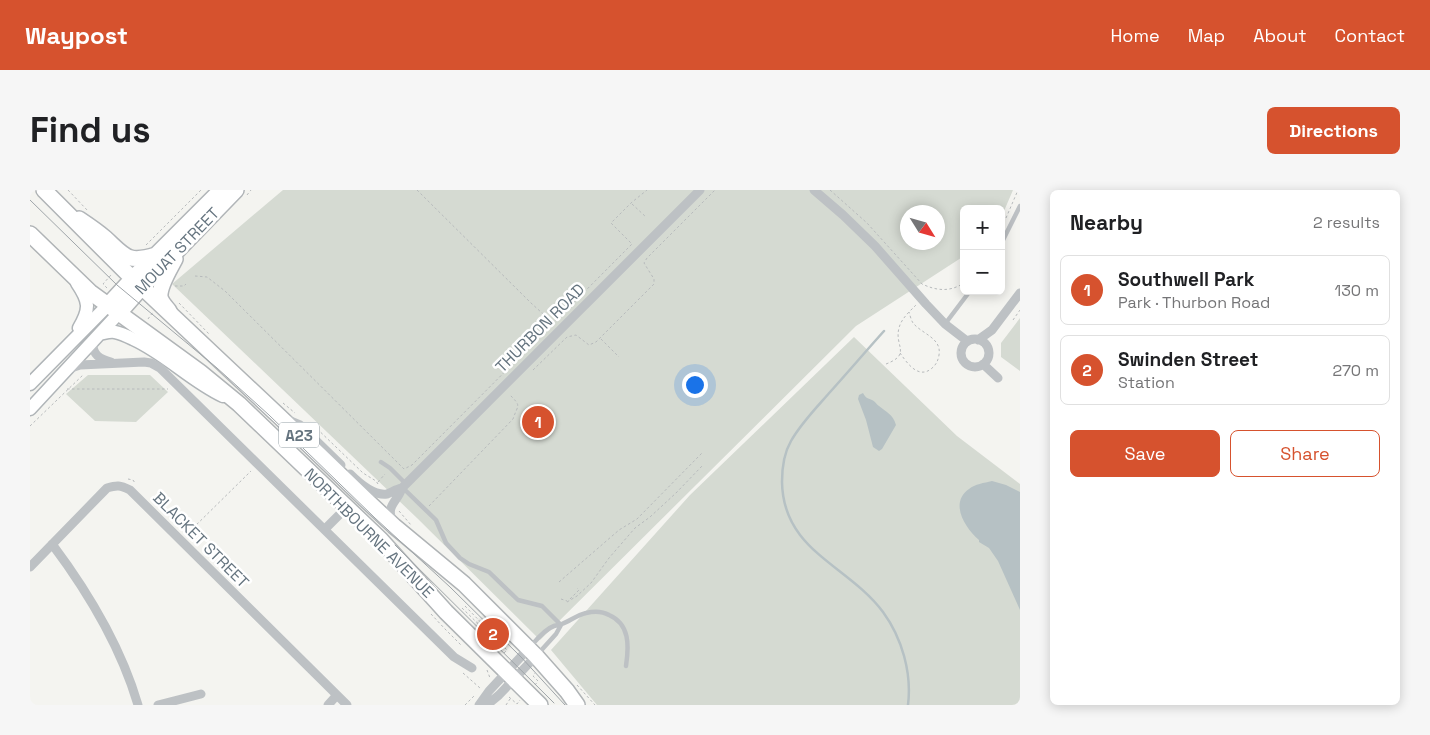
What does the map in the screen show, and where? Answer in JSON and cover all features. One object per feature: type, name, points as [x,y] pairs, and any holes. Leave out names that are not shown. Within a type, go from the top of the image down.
[{"type":"main road","name":"NORTHBOURNE AVENUE","points":[[44,190],[138,283],[172,306],[280,409],[394,526],[464,584],[532,652],[577,705]]},
{"type":"main road","name":"MOUAT STREET","points":[[138,283],[158,254],[221,190]]},
{"type":"main road","name":"MOUAT STREET","points":[[114,309],[138,283],[240,194]]},
{"type":"main road","points":[[59,205],[101,235],[126,257],[142,259],[158,254]]},
{"type":"main road","name":"NORTHBOURNE AVENUE","points":[[30,234],[90,292],[200,372],[239,404],[381,540],[446,612],[540,705]]},
{"type":"main road","points":[[172,306],[162,300],[160,294],[162,284],[184,243]]},
{"type":"main road","points":[[72,342],[88,308],[84,295],[74,278]]},
{"type":"main road","points":[[30,409],[96,338],[114,309]]},
{"type":"main road","points":[[30,384],[72,342],[114,309]]},
{"type":"main road","points":[[96,338],[108,332],[116,332],[137,341],[158,353],[207,388],[239,404]]},
{"type":"street","name":"THURBON ROAD","points":[[394,526],[390,511],[404,486],[700,190]]},
{"type":"street","points":[[814,190],[875,246],[945,324],[967,341],[978,340],[992,330],[1020,294]]},
{"type":"street","points":[[945,324],[961,350],[962,358],[967,364],[975,367],[983,364],[988,357],[992,330]]},
{"type":"street","name":"NORTHBOURNE AVENUE","points":[[96,338],[93,349],[98,357],[116,363]]},
{"type":"street","points":[[978,340],[988,349]]},
{"type":"street","points":[[961,350],[967,341]]},
{"type":"street","name":"NORTHBOURNE AVENUE","points":[[68,369],[80,365],[151,363],[166,372],[454,657],[472,668]]},
{"type":"street","points":[[983,364],[998,378]]},
{"type":"street","name":"NORTHBOURNE AVENUE","points":[[280,409],[300,425],[358,482],[376,487]]},
{"type":"street","name":"BLACKET STREET","points":[[30,567],[107,488],[121,485],[130,490],[347,705]]},
{"type":"street","points":[[376,487],[386,494],[404,486]]},
{"type":"street","points":[[325,529],[347,507]]},
{"type":"street","points":[[52,544],[80,584],[106,628],[129,676],[138,705]]},
{"type":"street","points":[[487,705],[510,675],[532,652]]},
{"type":"street","points":[[479,705],[489,691],[510,675]]},
{"type":"street","points":[[158,705],[201,694]]},
{"type":"street","points":[[328,705],[338,696]]},
{"type":"lane","points":[[1005,236],[1020,206]]},
{"type":"lane","points":[[945,324],[967,295]]},
{"type":"lane","points":[[381,462],[390,468],[438,522],[445,541],[460,558],[489,572],[518,600],[542,606],[561,625]]},
{"type":"lane","points":[[532,652],[544,632],[553,626],[561,625],[580,615],[600,612],[614,617],[626,632],[628,645],[626,666]]},
{"type":"lane","points":[[532,652],[558,632],[561,625]]},
{"type":"path","points":[[143,248],[201,190]]},
{"type":"path","points":[[240,194],[251,190]]},
{"type":"path","points":[[417,190],[530,304],[553,322]]},
{"type":"path","points":[[195,276],[207,277],[224,291],[404,469],[412,465],[632,244],[612,223],[631,203],[647,190]]},
{"type":"path","points":[[528,375],[567,337],[576,336],[588,345],[596,342],[654,284],[654,279],[644,263],[647,258],[715,190]]},
{"type":"path","points":[[830,190],[867,223],[922,284],[932,289],[943,290],[952,289],[960,285]]},
{"type":"path","points":[[1005,221],[1018,190]]},
{"type":"path","points":[[631,203],[646,217]]},
{"type":"path","points":[[172,285],[184,286],[186,284]]},
{"type":"path","points":[[886,364],[896,360],[900,353],[899,328],[909,312],[922,300]]},
{"type":"path","points":[[172,306],[213,337]]},
{"type":"path","points":[[1013,320],[1020,310]]},
{"type":"path","points":[[147,320],[154,311]]},
{"type":"path","points":[[900,353],[910,366],[920,372],[932,369],[939,359],[940,351],[936,342],[912,322],[909,312]]},
{"type":"path","points":[[600,338],[619,357]]},
{"type":"path","points":[[30,426],[66,389],[86,372]]},
{"type":"path","points":[[66,389],[176,389]]},
{"type":"path","points":[[425,509],[513,419],[519,408],[518,402],[509,394]]},
{"type":"path","points":[[280,409],[295,413]]},
{"type":"path","points":[[307,420],[376,487]]},
{"type":"path","points":[[559,582],[622,528],[637,519],[702,453]]},
{"type":"path","points":[[567,602],[577,596],[591,583],[609,558],[636,528],[676,493],[703,465]]},
{"type":"path","points":[[180,540],[255,467]]},
{"type":"path","points":[[567,602],[579,590],[577,588]]},
{"type":"path","points":[[561,598],[567,602]]},
{"type":"path","points":[[462,608],[501,646],[465,606]]},
{"type":"path","points":[[465,705],[476,694]]},
{"type":"path","points":[[506,705],[511,699]]},
{"type":"shaded area","points":[[283,190],[1013,190],[1005,209],[1005,205],[960,205],[960,259],[856,326],[540,640],[417,518],[172,284]]},
{"type":"shaded area","points":[[1020,318],[1020,371],[1001,357],[1001,343]]},
{"type":"shaded area","points":[[854,337],[957,436],[1020,484],[1020,705],[597,705],[551,650],[690,495]]},
{"type":"shaded area","points":[[88,375],[150,375],[168,392],[136,422],[95,421],[66,394]]},
{"type":"shaded area","points":[[863,393],[889,414],[896,425],[879,451],[873,447],[858,399],[859,395]]},
{"type":"shaded area","points":[[992,481],[1020,492],[1020,610],[998,561],[989,548],[979,542],[961,515],[960,501],[963,495],[977,485]]},
{"type":"waterway","points":[[884,331],[795,434],[785,456],[782,482],[785,505],[793,525],[805,541],[869,596],[890,622],[900,644],[907,668],[908,705]]},
{"type":"tram line","points":[[30,200],[117,285],[217,368],[269,415],[375,518],[450,587],[521,657],[565,705]]},
{"type":"tram line","points":[[395,545],[554,703]]},
{"type":"place","name":"Southwell Park","points":[[538,422]]},
{"type":"place","name":"Swinden Street","points":[[493,634]]}]
